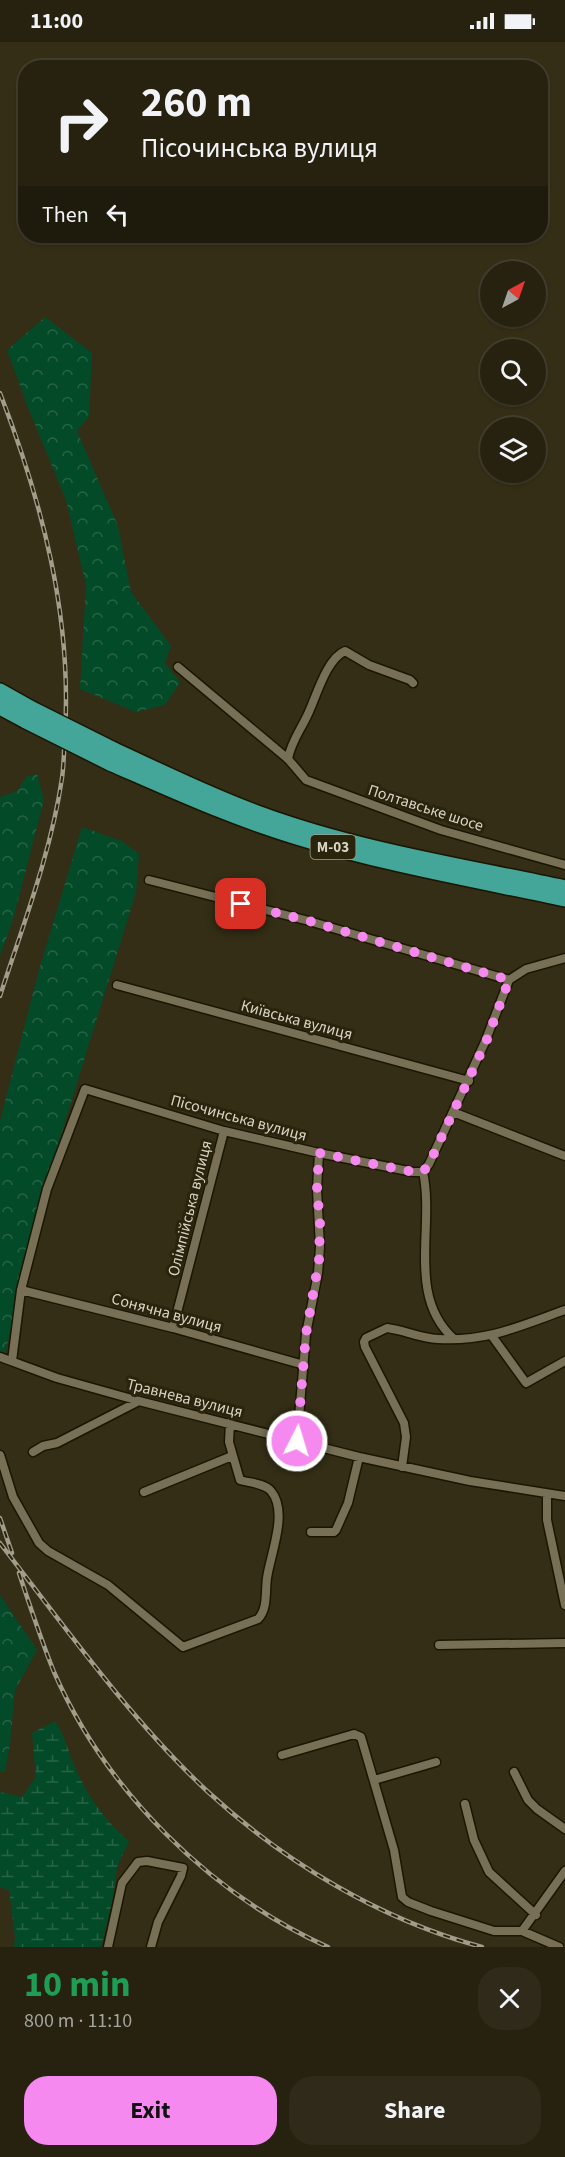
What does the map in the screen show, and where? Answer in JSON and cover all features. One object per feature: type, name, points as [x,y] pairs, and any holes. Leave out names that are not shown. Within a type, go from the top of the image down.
[{"type":"highway","name":"М-03","points":[[0,691],[29,715]]},
{"type":"highway","name":"М-03","points":[[0,707],[29,715],[216,808],[298,838],[408,865],[565,899]]},
{"type":"highway","name":"М-03","points":[[112,756],[300,827],[390,850],[565,888]]},
{"type":"street","points":[[288,759],[293,742],[324,676],[339,654],[345,651],[369,665],[413,683]]},
{"type":"street","name":"Полтавське шосе","points":[[178,667],[288,759],[306,780],[441,830],[565,866]]},
{"type":"street","points":[[149,880],[309,921],[509,980]]},
{"type":"street","points":[[454,1339],[438,1320],[425,1279],[426,1200],[423,1172],[469,1081],[509,980],[525,969],[565,957]]},
{"type":"street","name":"Київська вулиця","points":[[117,985],[469,1081]]},
{"type":"street","name":"Пісочинська вулиця","points":[[21,1290],[47,1189],[85,1089],[224,1131],[319,1153],[423,1172]]},
{"type":"street","points":[[453,1112],[565,1156]]},
{"type":"street","name":"Олімпійська вулиця","points":[[173,1328],[224,1131]]},
{"type":"street","points":[[297,1441],[306,1334],[318,1264],[319,1153]]},
{"type":"street","points":[[12,1361],[21,1290]]},
{"type":"street","name":"Сонячна вулиця","points":[[21,1290],[173,1328],[304,1365]]},
{"type":"street","points":[[402,1467],[406,1437],[404,1423],[364,1342],[366,1338],[387,1328],[417,1336],[463,1340],[492,1336],[565,1310]]},
{"type":"street","points":[[492,1336],[526,1383],[565,1361]]},
{"type":"street","name":"Травнева вулиця","points":[[0,1358],[57,1378],[139,1401],[359,1457],[470,1482],[565,1496]]},
{"type":"street","points":[[33,1452],[43,1446],[57,1443],[139,1401]]},
{"type":"street","points":[[0,1455],[13,1497],[39,1543],[48,1551],[108,1585],[183,1647],[258,1619],[264,1610],[267,1576],[277,1528],[277,1503],[271,1491],[264,1486],[240,1480],[228,1438],[230,1423]]},
{"type":"street","points":[[144,1492],[232,1456]]},
{"type":"street","points":[[311,1532],[334,1532],[336,1530],[348,1503],[359,1457]]},
{"type":"street","points":[[547,1494],[547,1520],[565,1605]]},
{"type":"street","points":[[438,1645],[565,1643]]},
{"type":"street","points":[[282,1755],[357,1734],[362,1739],[394,1850],[400,1893],[408,1902],[494,1931],[522,1931],[559,1947]]},
{"type":"street","points":[[374,1780],[436,1762]]},
{"type":"street","points":[[514,1772],[528,1800],[565,1829]]},
{"type":"street","points":[[465,1804],[474,1840],[489,1872],[536,1915]]},
{"type":"street","points":[[108,1947],[122,1883],[138,1862],[147,1861],[183,1868],[158,1922],[151,1947]]},
{"type":"street","points":[[522,1931],[536,1915],[565,1871]]},
{"type":"green space","points":[[45,317],[92,353],[89,416],[77,431],[118,526],[131,592],[171,646],[165,663],[180,682],[165,705],[136,712],[80,689],[86,585],[66,500],[7,350]]},
{"type":"green space","points":[[37,774],[44,800],[14,916],[0,956],[0,797],[17,791],[27,776]]},
{"type":"green space","points":[[82,827],[122,841],[139,854],[136,892],[44,1190],[5,1353],[0,1353],[0,1121],[39,970]]},
{"type":"green space","points":[[0,1595],[37,1650],[15,1690],[5,1772],[0,1772]]},
{"type":"green space","points":[[55,1721],[90,1797],[104,1816],[129,1841],[117,1867],[113,1898],[101,1947],[14,1947],[15,1937],[9,1890],[0,1887],[0,1792],[22,1797],[36,1777],[32,1733]]},
{"type":"railway","points":[[0,393],[29,476],[51,560],[59,603],[66,689],[62,778],[51,834],[36,888],[0,996]]},
{"type":"railway","points":[[0,1518],[12,1553]]},
{"type":"railway","points":[[0,1543],[125,1703],[179,1763],[237,1817],[268,1842],[336,1886],[407,1921],[482,1947]]},
{"type":"railway","points":[[19,1573],[54,1672],[76,1716],[102,1758],[132,1797],[166,1834],[203,1868],[284,1925],[328,1947]]},
{"type":"route","points":[[241,904],[309,921],[509,980],[469,1081],[423,1172],[319,1153],[317,1189],[320,1247],[318,1273],[306,1334],[297,1441]]}]
